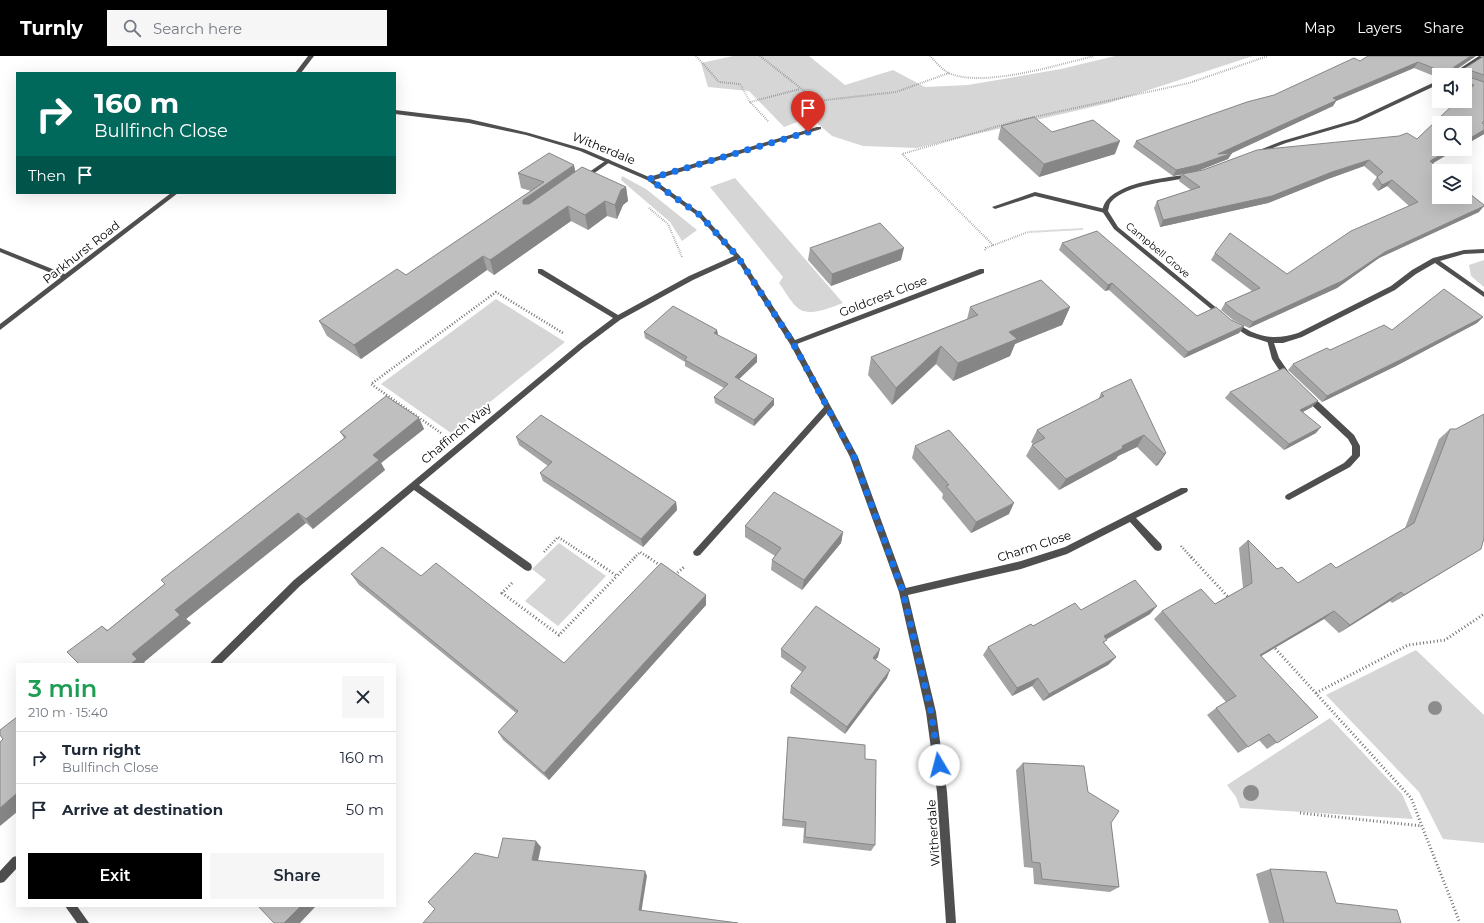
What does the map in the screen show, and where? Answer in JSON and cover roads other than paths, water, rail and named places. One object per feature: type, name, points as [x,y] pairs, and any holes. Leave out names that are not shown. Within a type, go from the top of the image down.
[{"type":"street","points":[[299,72],[311,56]]},
{"type":"street","points":[[1463,68],[1482,56]]},
{"type":"street","points":[[1248,155],[1284,142],[1356,121],[1432,85]]},
{"type":"street","name":"Witherdale","points":[[396,112],[469,121],[527,134],[582,150],[608,161],[649,179],[700,215],[738,257],[793,343],[854,457],[903,592],[931,712],[942,792],[951,923]]},
{"type":"street","points":[[649,179],[819,128]]},
{"type":"street","points":[[578,183],[608,161]]},
{"type":"street","points":[[995,207],[1035,194],[1105,211],[1108,200],[1135,187],[1198,174]]},
{"type":"street","name":"Parkhurst Road","points":[[0,328],[173,194]]},
{"type":"street","name":"Campbell Grove","points":[[1105,211],[1116,228],[1230,322],[1250,334],[1270,340],[1283,340],[1300,335],[1347,313],[1393,288],[1414,272],[1435,260],[1464,252],[1484,251]]},
{"type":"street","points":[[0,250],[66,277]]},
{"type":"street","name":"Chaffinch Way","points":[[216,663],[297,583],[414,486],[459,446],[582,345],[618,318],[691,278],[738,257]]},
{"type":"street","points":[[1435,260],[1484,295]]},
{"type":"street","points":[[540,271],[618,318]]},
{"type":"street","name":"Goldcrest Close","points":[[793,343],[982,271]]},
{"type":"street","points":[[1270,340],[1276,359],[1284,373],[1351,437],[1356,446],[1356,456],[1347,465],[1289,497]]},
{"type":"street","points":[[697,552],[828,407]]},
{"type":"street","points":[[414,486],[528,567]]},
{"type":"street","name":"Charm Close","points":[[903,592],[1034,561],[1067,550],[1148,510],[1184,490]]},
{"type":"street","points":[[1132,518],[1158,547]]},
{"type":"street","points":[[0,878],[16,862]]},
{"type":"street","points":[[71,907],[84,923]]}]
